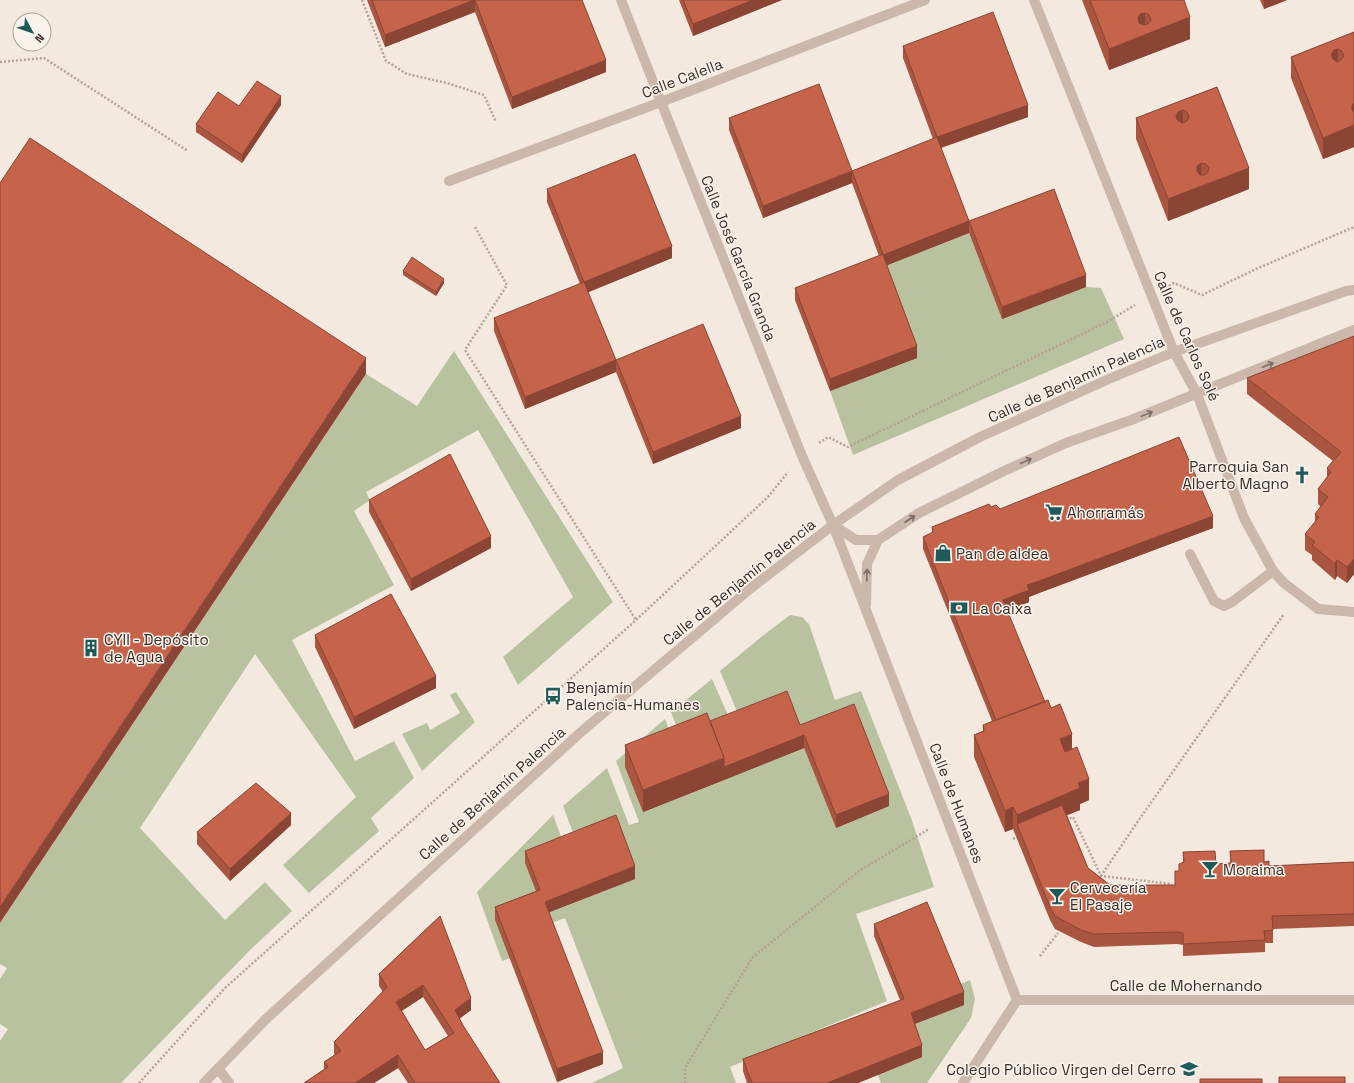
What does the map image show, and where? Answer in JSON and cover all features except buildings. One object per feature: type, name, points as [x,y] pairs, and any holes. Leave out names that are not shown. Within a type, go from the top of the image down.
[{"type":"street","name":"Calle José García Granda","points":[[622,0],[802,456],[833,525]]},
{"type":"street","name":"Calle Calella","points":[[449,181],[661,102],[925,0]]},
{"type":"street","name":"Calle de Carlos Solé","points":[[1034,0],[1174,352],[1197,394],[1244,518],[1273,571],[1284,583],[1318,609],[1354,612]]},
{"type":"street","name":"Calle de Benjamín Palencia","points":[[204,1083],[266,1019],[581,732],[751,588],[833,525],[898,480],[980,437],[1174,352],[1351,288]]},
{"type":"street","points":[[866,611],[867,564],[878,540],[919,513],[1004,471],[1066,443],[1131,420],[1354,330]]},
{"type":"street","name":"Calle de Benjamín Palencia","points":[[833,525],[856,540],[878,540]]},
{"type":"street","name":"Calle de Humanes","points":[[833,525],[1018,1000]]},
{"type":"street","points":[[1190,554],[1214,601],[1224,606],[1232,602],[1273,571]]},
{"type":"street","points":[[963,1083],[1018,1000]]},
{"type":"street","name":"Calle de Mohernando","points":[[1018,1000],[1354,1000]]},
{"type":"street","points":[[218,1068],[229,1083]]},
{"type":"path","points":[[362,0],[386,61],[407,74],[447,83],[484,95],[496,122]]},
{"type":"path","points":[[0,62],[44,58],[188,151]]},
{"type":"path","points":[[475,227],[507,285],[465,350],[636,620]]},
{"type":"path","points":[[1101,876],[1284,614]]},
{"type":"path","points":[[1065,820],[1072,817],[1101,876]]},
{"type":"path","points":[[685,1083],[685,1068],[752,958],[859,871],[947,818]]},
{"type":"path","points":[[1013,839],[1020,836]]},
{"type":"path","points":[[1101,876],[1172,884]]},
{"type":"path","points":[[1040,956],[1058,932]]},
{"type":"green space","points":[[969,233],[1002,319],[1086,287],[1101,288],[1124,339],[853,455],[830,391],[917,358],[883,267]]},
{"type":"green space","points":[[454,351],[613,602],[518,685],[503,657],[573,597],[478,430],[366,492],[370,500],[354,511],[394,585],[292,640],[355,761],[394,741],[414,778],[371,818],[379,831],[309,893],[283,865],[356,797],[255,654],[140,828],[225,920],[265,882],[292,911],[251,949],[121,1083],[0,1083],[0,1041],[8,1029],[0,1024],[0,979],[7,968],[0,964],[0,923],[366,374],[417,406]]},
{"type":"green space","points":[[790,615],[802,617],[809,624],[835,700],[861,691],[911,818],[934,887],[856,914],[887,1001],[730,1067],[736,1083],[592,1083],[623,1068],[565,918],[549,924],[545,914],[635,879],[577,843],[563,806],[607,768],[629,825],[639,822],[616,761],[665,719],[676,747],[804,748],[836,828],[889,806],[800,737],[741,721],[720,671]]},
{"type":"green space","points":[[712,679],[732,724],[683,743],[671,712]]},
{"type":"green space","points":[[456,692],[475,722],[422,771],[402,734],[427,723],[430,730],[460,713],[450,695]]},
{"type":"green space","points":[[553,815],[565,847],[540,902],[510,958],[502,961],[477,892]]},
{"type":"green space","points":[[970,980],[975,999],[971,1018],[927,1083],[881,1083],[878,1075],[911,1025],[956,986]]},
{"type":"place","name":"Parroquia San Alberto Magno","points":[[1302,475]]},
{"type":"place","name":"Ahorramás","points":[[1054,512]]},
{"type":"place","name":"Pan de aldea","points":[[943,553]]},
{"type":"place","name":"La Caixa","points":[[959,608]]},
{"type":"place","name":"CYII - Depósito de Agua","points":[[91,648]]},
{"type":"place","name":"Benjamín Palencia-Humanes","points":[[553,696]]},
{"type":"place","name":"Moraima","points":[[1210,869]]},
{"type":"place","name":"Cervecería El Pasaje","points":[[1057,896]]},
{"type":"place","name":"Colegio Público Virgen del Cerro","points":[[1189,1069]]}]
